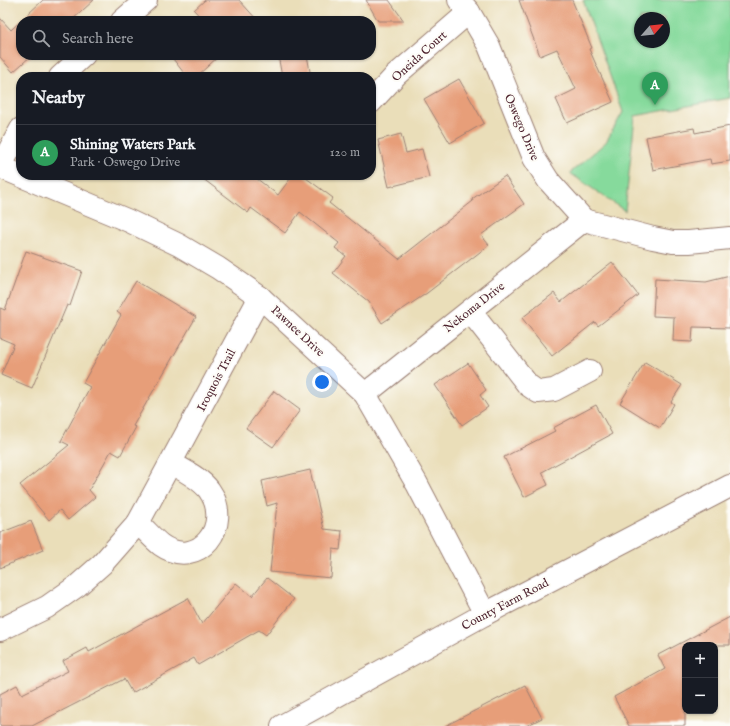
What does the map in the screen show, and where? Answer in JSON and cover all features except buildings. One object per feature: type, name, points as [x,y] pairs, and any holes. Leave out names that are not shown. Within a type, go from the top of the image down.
[{"type":"street","points":[[128,16],[146,0]]},
{"type":"street","name":"Oneida Court","points":[[376,97],[464,6]]},
{"type":"street","name":"Oswego Drive","points":[[464,6],[488,46],[534,158],[548,180],[584,220]]},
{"type":"street","points":[[65,72],[79,60]]},
{"type":"street","points":[[0,167],[16,138]]},
{"type":"street","name":"Pawnee Drive","points":[[0,167],[16,174]]},
{"type":"street","name":"Pawnee Drive","points":[[31,180],[129,221],[179,245],[218,268],[260,297],[365,394],[417,484],[486,614]]},
{"type":"street","points":[[584,220],[673,242],[730,238]]},
{"type":"street","name":"Nekoma Drive","points":[[365,394],[584,220]]},
{"type":"street","name":"Iroquois Trail","points":[[0,630],[47,607],[77,586],[102,564],[138,523],[260,297]]},
{"type":"street","points":[[470,311],[528,385],[538,392],[554,390],[590,371]]},
{"type":"street","points":[[138,523],[161,545],[176,551],[189,552],[210,541],[215,529],[218,515],[215,501],[208,489],[189,473],[171,463]]},
{"type":"street","name":"County Farm Road","points":[[282,726],[486,614],[730,486]]},
{"type":"green space","points":[[583,0],[730,0],[730,98],[635,116],[625,211],[570,173],[606,142],[623,112]]},
{"type":"place","name":"Shining Waters Park","points":[[655,105]]}]
